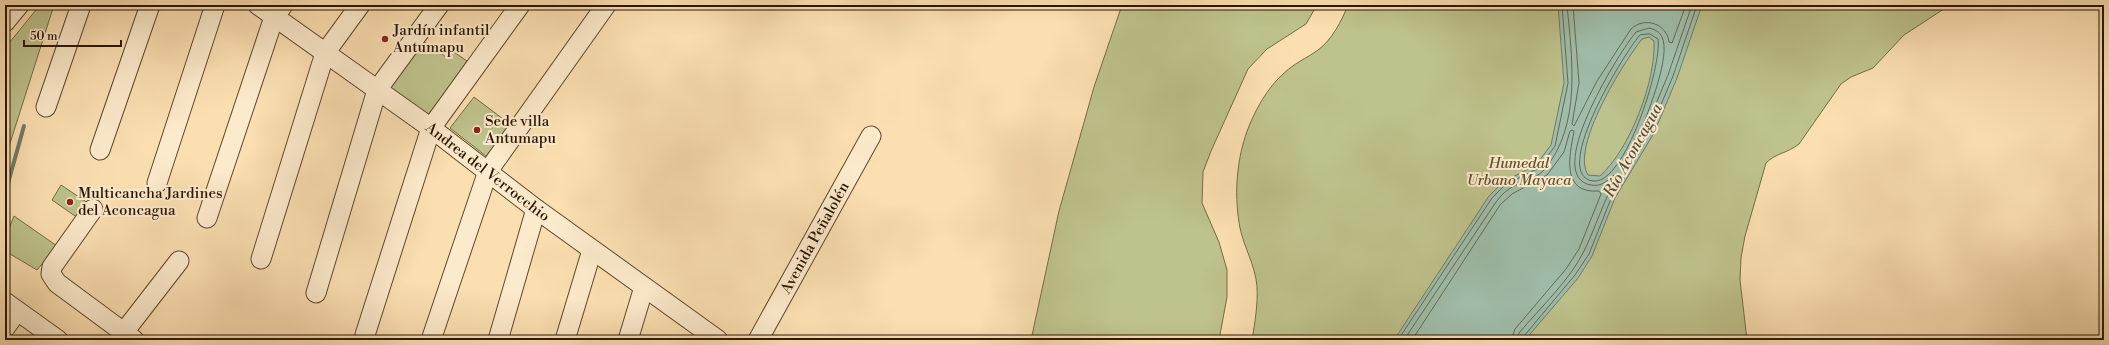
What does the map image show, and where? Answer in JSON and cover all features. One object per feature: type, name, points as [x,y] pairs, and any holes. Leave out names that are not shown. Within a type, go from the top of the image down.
[{"type":"street","points":[[5,22],[19,5]]},
{"type":"street","points":[[46,107],[81,5]]},
{"type":"street","points":[[100,150],[150,5]]},
{"type":"street","points":[[157,183],[215,5]]},
{"type":"street","name":"Andrea del Verrocchio","points":[[258,5],[278,11],[325,53],[431,128],[536,209],[644,287],[694,333],[718,340]]},
{"type":"street","points":[[261,259],[325,53],[360,5]]},
{"type":"street","points":[[316,293],[377,90],[439,5]]},
{"type":"street","points":[[365,335],[431,128],[520,5]]},
{"type":"street","points":[[431,340],[488,171],[606,5]]},
{"type":"street","points":[[207,218],[278,11]]},
{"type":"street","name":"Avenida Peñalolén","points":[[758,340],[871,136]]},
{"type":"street","points":[[93,209],[52,267],[50,274],[57,283],[130,338],[178,261]]},
{"type":"street","points":[[498,340],[536,209]]},
{"type":"street","points":[[565,340],[592,250]]},
{"type":"street","points":[[628,340],[644,287]]},
{"type":"street","points":[[5,328],[11,306],[58,340]]},
{"type":"green space","points":[[40,5],[54,5],[5,159],[5,48]]},
{"type":"green space","points":[[1122,5],[1317,5],[1306,24],[1267,49],[1248,69],[1203,172],[1202,203],[1219,242],[1227,270],[1227,297],[1219,340],[1031,340],[1059,211],[1094,87]]},
{"type":"green space","name":"Humedal Urbano Mayaca","points":[[1348,5],[1950,5],[1904,35],[1873,68],[1851,77],[1841,84],[1799,144],[1774,157],[1766,163],[1745,236],[1741,258],[1740,280],[1747,340],[1252,340],[1257,306],[1257,286],[1254,271],[1240,228],[1237,200],[1240,156],[1248,128],[1263,98],[1270,88],[1287,70],[1318,50],[1328,41],[1340,23]]},
{"type":"green space","points":[[423,41],[446,57],[451,50],[467,61],[428,116],[390,88]]},
{"type":"green space","points":[[474,97],[511,125],[486,156],[450,128]]},
{"type":"green space","name":"Multicancha Jardines del Aconcagua","points":[[61,185],[88,203],[78,218],[52,200]]},
{"type":"green space","points":[[14,216],[57,246],[37,270],[5,251],[5,239]]},
{"type":"water","name":"Río Aconcagua","points":[[1558,5],[1702,5],[1677,78],[1654,133],[1615,198],[1592,256],[1578,278],[1525,340],[1394,340],[1489,196],[1503,182],[1536,165],[1551,145],[1564,83]],"holes":[[[1649,37],[1654,41],[1651,75],[1646,94],[1631,132],[1611,164],[1600,176],[1588,175],[1584,162],[1586,145],[1592,126],[1602,105],[1623,66],[1642,39]]]},
{"type":"waterway","points":[[5,194],[24,126]]},
{"type":"place","name":"Jardín infantil Antumapu","points":[[385,39]]},
{"type":"place","name":"Sede villa Antumapu","points":[[477,130]]},
{"type":"place","name":"Multicancha Jardines del Aconcagua","points":[[70,202]]}]
